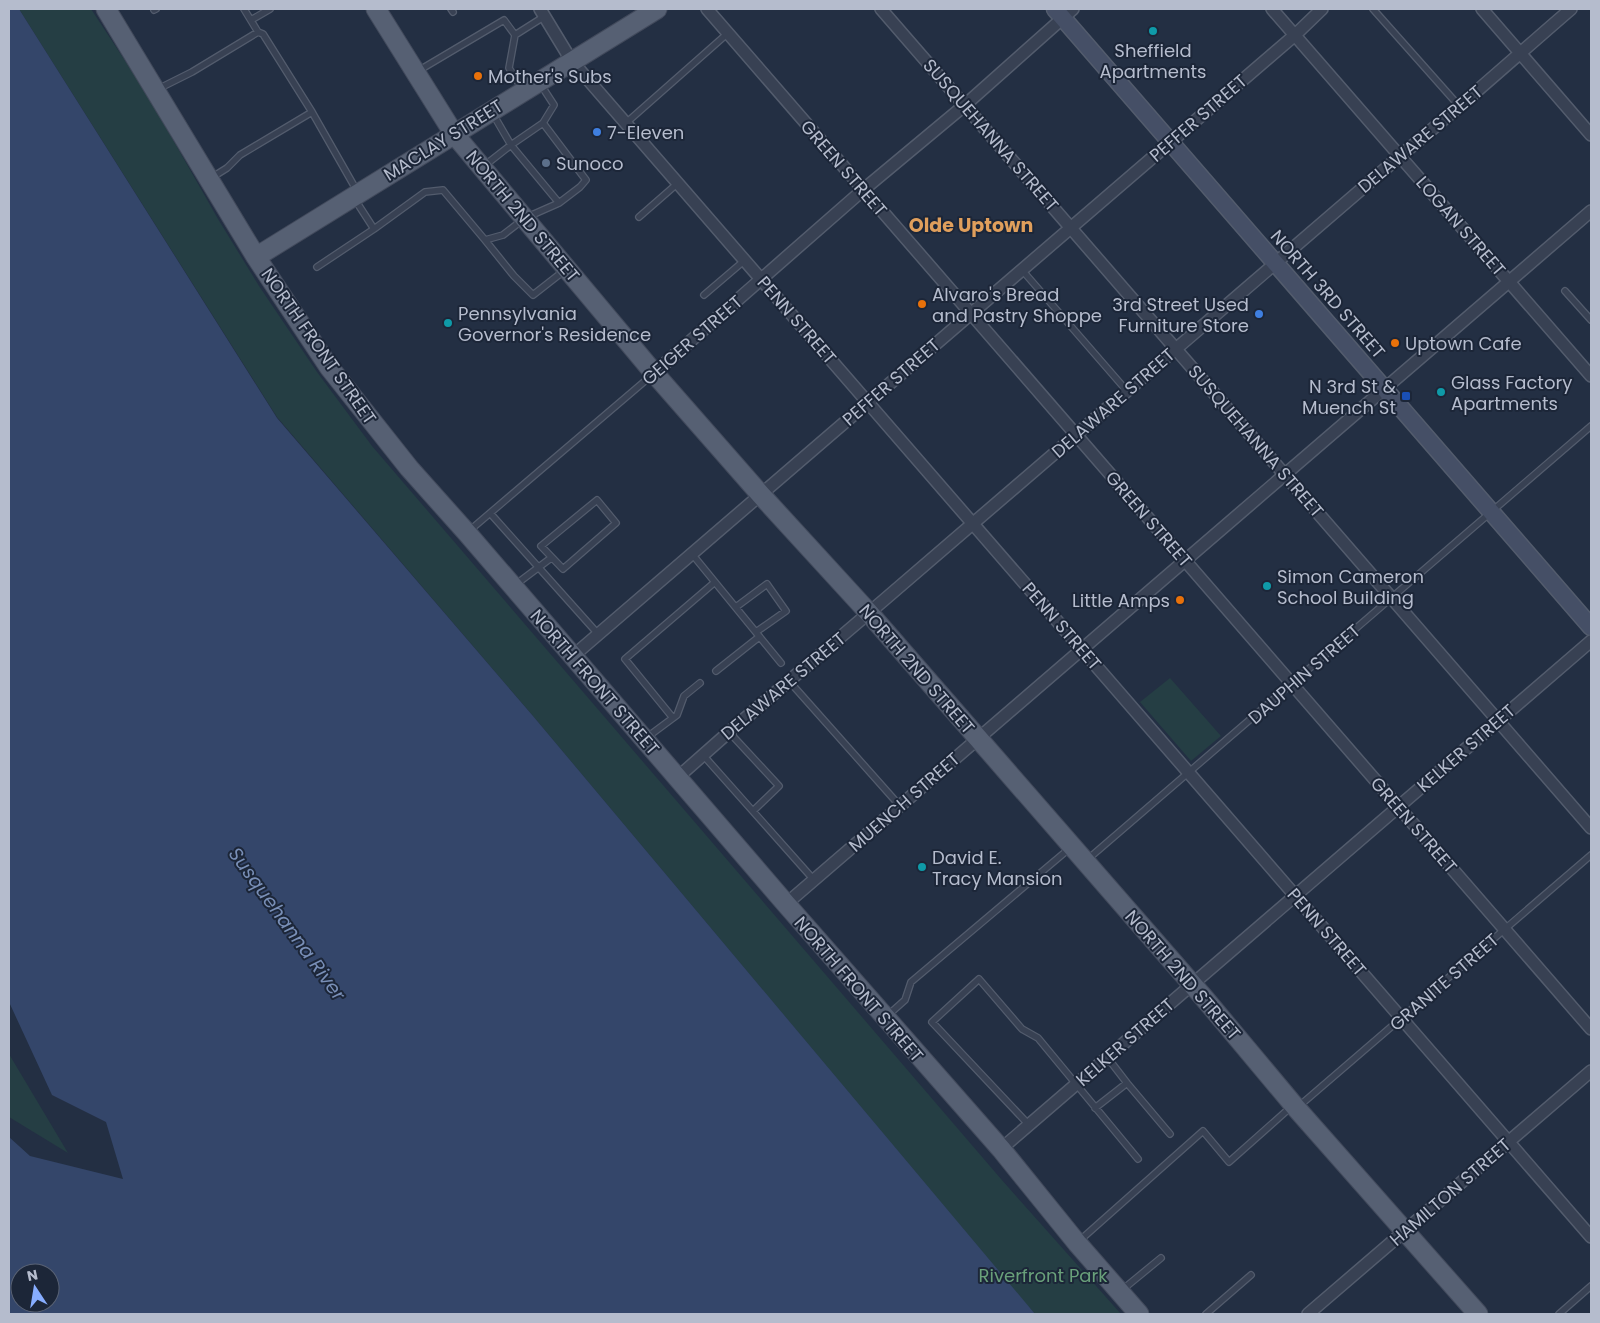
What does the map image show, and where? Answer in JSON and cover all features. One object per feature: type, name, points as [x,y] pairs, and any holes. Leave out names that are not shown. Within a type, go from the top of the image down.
[{"type":"main road","name":"NORTH FRONT STREET","points":[[106,9],[256,257],[329,367],[409,468],[885,1018],[1001,1149],[1077,1243],[1140,1314]]},
{"type":"main road","name":"NORTH 2ND STREET","points":[[376,9],[454,134],[654,373],[869,613],[1475,1313]]},
{"type":"main road","name":"MACLAY STREET","points":[[256,257],[571,60],[657,9]]},
{"type":"main road","name":"NORTH 3RD STREET","points":[[1064,12],[1170,142],[1591,627]]},
{"type":"street","name":"GREEN STREET","points":[[707,9],[1591,1029]]},
{"type":"street","name":"SUSQUEHANNA STREET","points":[[881,9],[1591,828]]},
{"type":"street","name":"LOGAN STREET","points":[[1272,9],[1509,282],[1590,372]]},
{"type":"street","name":"PEFFER STREET","points":[[573,656],[1295,35],[1322,9]]},
{"type":"street","points":[[1482,9],[1591,135]]},
{"type":"street","name":"DELAWARE STREET","points":[[677,778],[1400,156],[1460,107],[1571,9]]},
{"type":"street","name":"PENN STREET","points":[[542,12],[571,60],[1591,1237]]},
{"type":"street","name":"GEIGER STREET","points":[[654,373],[863,190],[965,105],[1064,12]]},
{"type":"street","name":"MUENCH STREET","points":[[786,904],[1591,211]]},
{"type":"street","name":"KELKER STREET","points":[[1001,1149],[1591,641]]},
{"type":"street","name":"HAMILTON STREET","points":[[1311,1313],[1591,1071]]},
{"type":"lane","points":[[244,9],[258,32],[263,34],[312,112],[374,229]]},
{"type":"lane","points":[[252,20],[270,9]]},
{"type":"lane","points":[[1373,9],[1460,107]]},
{"type":"lane","points":[[482,168],[543,123],[554,105],[510,68],[515,35],[542,12]]},
{"type":"lane","points":[[416,72],[504,20],[515,35]]},
{"type":"lane","points":[[155,91],[192,72],[258,32]]},
{"type":"lane","points":[[626,124],[728,33]]},
{"type":"lane","points":[[491,111],[511,145],[559,203]]},
{"type":"lane","points":[[209,179],[227,168],[240,155],[312,112]]},
{"type":"lane","points":[[485,240],[503,235],[525,218],[559,203],[586,180],[543,123]]},
{"type":"lane","points":[[639,217],[678,183]]},
{"type":"lane","points":[[317,267],[425,192],[443,190],[514,276],[533,296],[567,268]]},
{"type":"lane","points":[[704,295],[745,260]]},
{"type":"lane","points":[[1022,270],[1127,391]]},
{"type":"lane","points":[[1565,291],[1591,320]]},
{"type":"lane","name":"GEIGER STREET","points":[[467,533],[654,373]]},
{"type":"lane","name":"DAUPHIN STREET","points":[[1085,862],[1591,426]]},
{"type":"lane","points":[[597,500],[616,523],[562,569],[551,558],[541,546],[597,500]]},
{"type":"lane","points":[[490,513],[540,566],[599,634]]},
{"type":"lane","points":[[692,554],[780,663]]},
{"type":"lane","points":[[513,586],[551,558]]},
{"type":"lane","points":[[673,718],[625,659],[715,582]]},
{"type":"lane","points":[[716,671],[786,611],[767,584],[736,607]]},
{"type":"lane","points":[[789,680],[900,806]]},
{"type":"lane","points":[[644,739],[677,715],[684,696],[700,683]]},
{"type":"lane","points":[[729,732],[779,786],[753,810]]},
{"type":"lane","points":[[703,755],[814,880]]},
{"type":"lane","points":[[885,1018],[905,1000],[911,982],[1072,847]]},
{"type":"lane","name":"GRANITE STREET","points":[[1077,1243],[1203,1131],[1229,1162],[1402,1018],[1591,855]]},
{"type":"lane","points":[[1029,1125],[932,1022],[979,979],[1022,1029],[1038,1038],[1138,1159]]},
{"type":"lane","points":[[1107,1058],[1170,1134]]},
{"type":"lane","points":[[1095,1108],[1126,1083]]},
{"type":"lane","points":[[1120,1292],[1161,1258]]},
{"type":"lane","points":[[1206,1314],[1251,1275]]},
{"type":"lane","points":[[1559,1314],[1591,1286]]},
{"type":"green space","name":"Riverfront Park","points":[[19,9],[91,9],[147,94],[218,219],[259,286],[317,372],[372,446],[1001,1179],[1121,1314],[1035,1314],[1026,1304],[533,716],[277,417]]},
{"type":"green space","points":[[1170,678],[1221,736],[1191,761],[1140,702]]},
{"type":"green space","points":[[9,1054],[68,1153],[9,1117]]},
{"type":"water","name":"Susquehanna River","points":[[9,9],[19,9],[277,418],[533,716],[1035,1314],[9,1314],[9,1137],[30,1156],[123,1179],[106,1122],[52,1095],[9,1002]]},
{"type":"place","name":"Sheffield Apartments","points":[[1153,31]]},
{"type":"place","name":"Mother's Subs","points":[[478,76]]},
{"type":"place","name":"7-Eleven","points":[[597,132]]},
{"type":"place","name":"Sunoco","points":[[546,163]]},
{"type":"place","name":"Alvaro's Bread and Pastry Shoppe","points":[[922,304]]},
{"type":"place","name":"3rd Street Used Furniture Store","points":[[1259,314]]},
{"type":"place","name":"Pennsylvania Governor's Residence","points":[[448,323]]},
{"type":"place","name":"Uptown Cafe","points":[[1395,343]]},
{"type":"place","name":"Glass Factory Apartments","points":[[1441,392]]},
{"type":"place","name":"N 3rd St & Muench St","points":[[1406,396]]},
{"type":"place","name":"Simon Cameron School Building","points":[[1267,586]]},
{"type":"place","name":"Little Amps","points":[[1180,600]]},
{"type":"place","name":"David E. Tracy Mansion","points":[[922,867]]},
{"type":"district","name":"Olde Uptown","points":[[971,225]]}]
